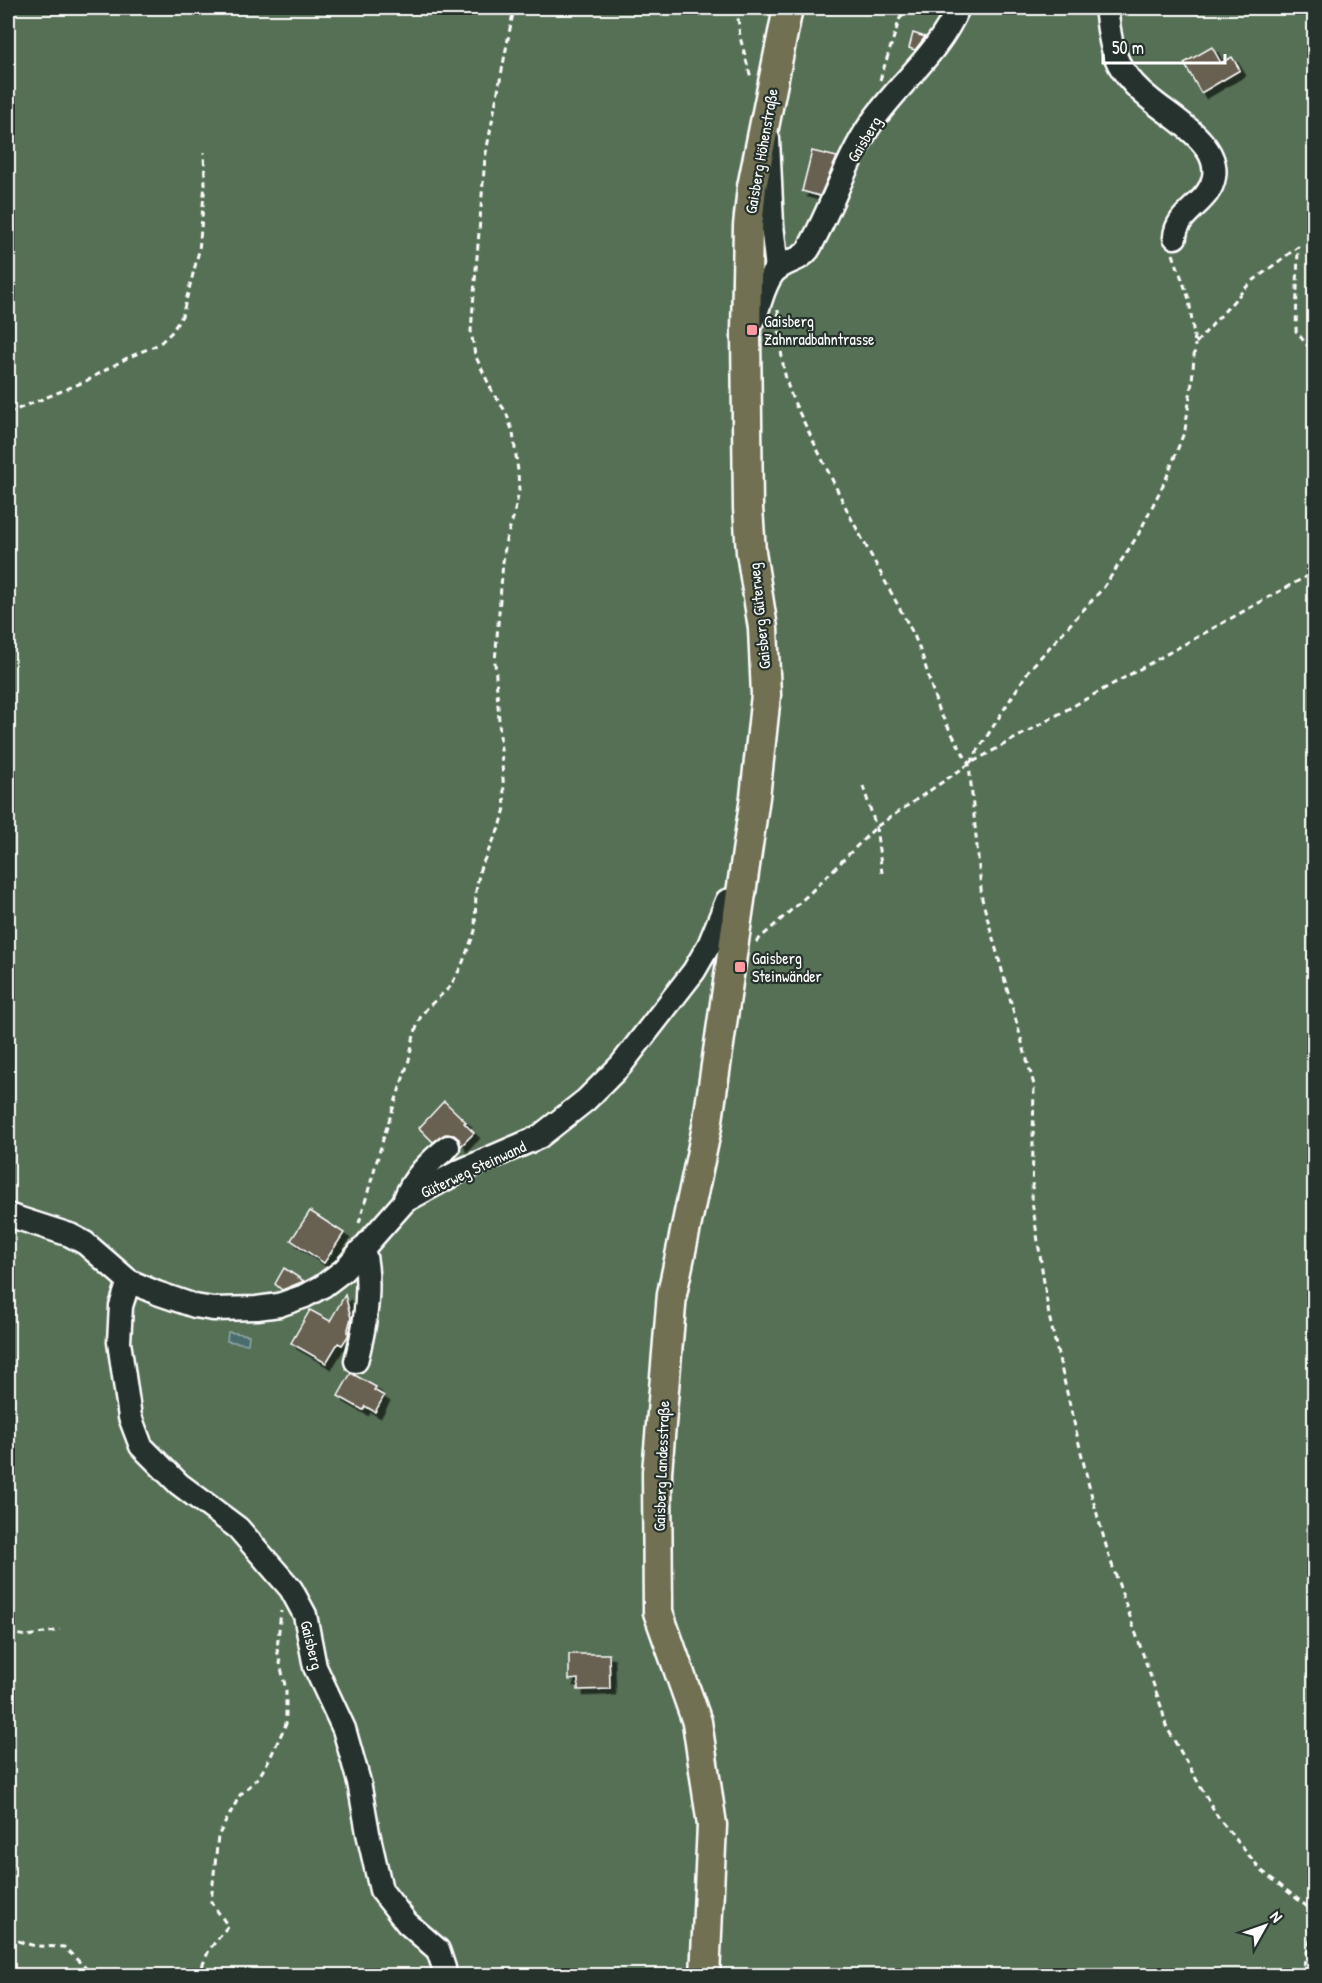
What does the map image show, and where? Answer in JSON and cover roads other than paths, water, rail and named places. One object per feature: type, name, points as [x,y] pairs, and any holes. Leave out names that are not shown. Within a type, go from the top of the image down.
[{"type":"main road","name":"Gaisberg Höhenstraße","points":[[747,331],[748,226],[752,187],[788,8]]},
{"type":"main road","name":"Gaisberg Güterweg","points":[[740,898],[755,797],[765,695],[763,628],[748,508],[747,331]]},
{"type":"main road","name":"Gaisberg Landesstraße","points":[[705,1976],[712,1825],[697,1722],[658,1612],[657,1472],[672,1294],[707,1127],[740,898]]},
{"type":"street","name":"Gaisberg","points":[[777,270],[786,263],[800,259],[808,250],[849,163],[872,122],[926,60],[948,28],[958,8]]},
{"type":"street","points":[[1106,8],[1111,41],[1121,68],[1150,99],[1195,135],[1211,156],[1214,178],[1208,191],[1175,228],[1174,237]]},
{"type":"street","points":[[747,331],[755,319],[766,286],[777,270],[766,119]]},
{"type":"street","name":"Güterweg Steinwand","points":[[8,1215],[77,1238],[129,1281],[195,1306],[213,1309],[257,1308],[288,1302],[313,1293],[337,1276],[405,1201],[460,1171],[539,1137],[586,1100],[621,1065],[694,971],[710,945],[727,901],[740,898]]},
{"type":"street","points":[[405,1201],[410,1189],[435,1157],[448,1147]]},
{"type":"street","points":[[356,1361],[362,1338],[366,1285],[365,1256],[360,1251]]},
{"type":"street","name":"Gaisberg","points":[[129,1281],[121,1306],[119,1342],[127,1402],[141,1446],[179,1484],[238,1528],[291,1589],[305,1616],[315,1667],[344,1729],[381,1890],[407,1923],[438,1950],[444,1976]]},
{"type":"water","points":[[228,1332],[249,1335],[248,1344],[227,1341]]},
{"type":"place","name":"Gaisberg Zahnradbahntrasse","points":[[752,330]]},
{"type":"place","name":"Gaisberg Steinwänder","points":[[740,967]]}]
